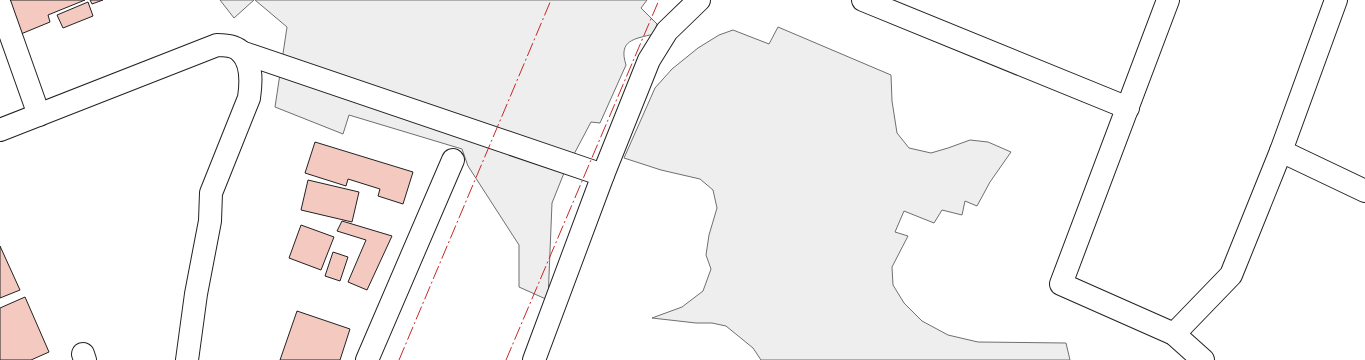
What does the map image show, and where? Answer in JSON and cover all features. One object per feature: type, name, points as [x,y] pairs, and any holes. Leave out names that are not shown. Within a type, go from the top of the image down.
[{"type":"street","points":[[534,360],[603,175],[649,60],[667,31],[699,0]]},
{"type":"street","points":[[863,0],[1128,108]]},
{"type":"street","points":[[1168,0],[1061,284],[1174,334],[1203,360]]},
{"type":"street","points":[[1174,334],[1231,275],[1281,151],[1336,0]]},
{"type":"street","points":[[0,5],[39,115]]},
{"type":"street","points":[[0,130],[217,45],[228,46],[241,52],[603,175]]},
{"type":"street","points":[[187,360],[196,294],[210,221],[211,193],[249,98],[251,82],[248,64],[241,52]]},
{"type":"street","points":[[1281,151],[1365,191]]},
{"type":"street","points":[[367,360],[453,160]]},
{"type":"shaded area","points":[[220,0],[254,0],[234,18]]},
{"type":"shaded area","points":[[255,0],[647,0],[641,8],[657,24],[654,34],[634,39],[626,46],[624,50],[624,57],[626,65],[600,123],[591,122],[564,173],[552,203],[548,300],[519,287],[519,245],[468,166],[462,149],[349,115],[343,134],[275,107],[287,27]]},
{"type":"shaded area","points":[[778,27],[891,75],[892,101],[897,133],[909,148],[931,153],[970,140],[988,142],[1011,152],[990,182],[977,206],[965,201],[962,215],[942,210],[934,223],[904,211],[895,232],[908,236],[892,267],[893,285],[904,303],[922,321],[948,335],[978,342],[1066,343],[1070,360],[761,360],[753,348],[726,326],[712,323],[696,323],[652,318],[682,307],[703,291],[711,269],[706,255],[709,235],[717,208],[713,190],[700,179],[661,170],[624,158],[655,88],[672,69],[698,48],[719,35],[733,30],[769,44]]},
{"type":"building","points":[[4,0],[85,0],[48,15],[50,22],[16,36]]},
{"type":"building","points":[[90,0],[103,0],[92,4]]},
{"type":"building","points":[[88,2],[93,16],[63,28],[57,15]]},
{"type":"building","points":[[315,142],[413,172],[403,204],[378,196],[380,189],[348,179],[346,186],[305,173]]},
{"type":"building","points":[[308,180],[359,192],[352,222],[301,210]]},
{"type":"building","points":[[342,221],[392,236],[367,290],[348,282],[366,240],[337,231]]},
{"type":"building","points":[[301,225],[334,237],[321,270],[289,258]]},
{"type":"building","points":[[0,246],[20,290],[0,298]]},
{"type":"building","points":[[333,252],[348,257],[340,281],[325,276]]},
{"type":"building","points":[[25,297],[49,352],[31,360],[0,360],[0,308]]},
{"type":"building","points":[[297,311],[350,329],[340,360],[280,360]]},
{"type":"power","points":[[399,360],[551,0]]},
{"type":"power","points":[[506,360],[659,0]]}]
